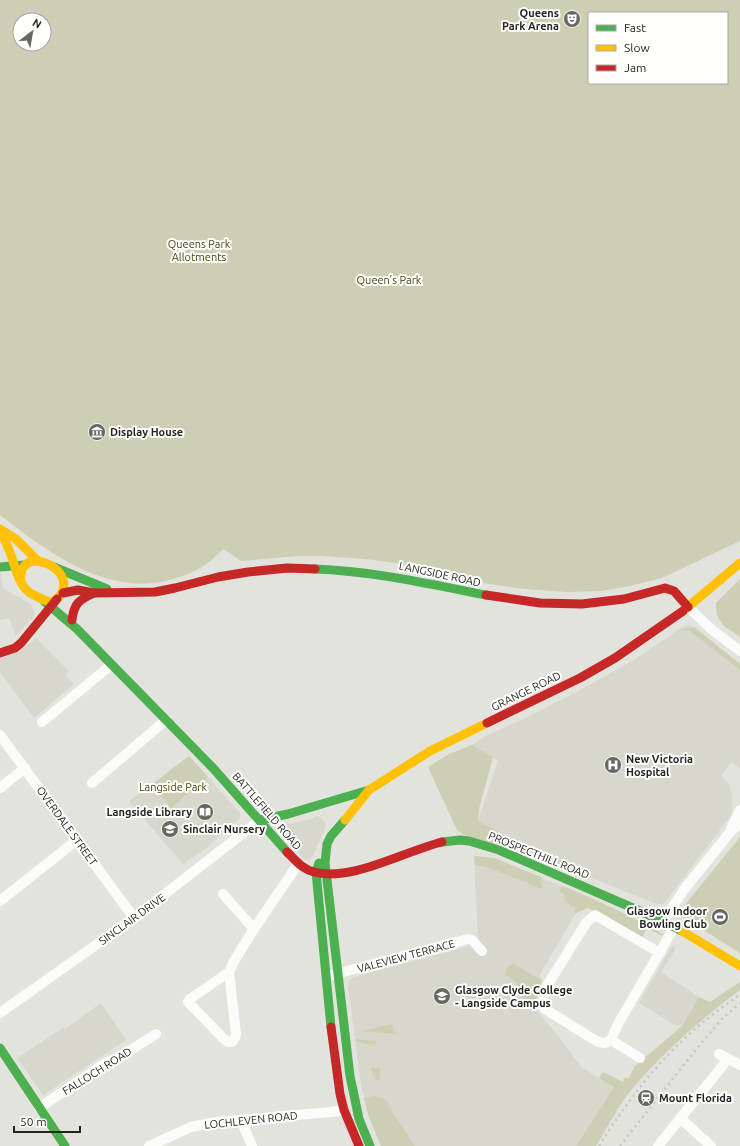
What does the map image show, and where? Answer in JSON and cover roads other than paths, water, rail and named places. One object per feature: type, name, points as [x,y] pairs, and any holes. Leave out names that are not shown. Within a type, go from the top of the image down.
[{"type":"street","points":[[0,529],[8,547],[15,566],[21,583],[27,590],[47,603],[62,599],[65,586],[63,577],[58,570],[43,561],[38,560],[25,565],[15,566],[0,567]]},
{"type":"street","points":[[0,529],[16,539],[38,560]]},
{"type":"street","points":[[0,559],[8,547]]},
{"type":"street","points":[[740,563],[688,607],[711,629],[740,651]]},
{"type":"street","points":[[20,580],[20,574],[25,565]]},
{"type":"street","name":"LANGSIDE ROAD","points":[[52,566],[112,592]]},
{"type":"street","name":"LANGSIDE ROAD","points":[[62,599],[76,589],[88,590],[94,593],[155,592],[170,590],[211,579],[261,570],[286,568],[358,571],[505,599],[553,603],[590,604],[608,602],[636,596],[659,588],[668,588],[673,590],[688,607]]},
{"type":"street","points":[[72,620],[76,603],[94,593]]},
{"type":"street","name":"BATTLEFIELD ROAD","points":[[62,599],[77,629]]},
{"type":"street","points":[[0,653],[15,648],[21,643],[40,621],[47,603]]},
{"type":"street","name":"BATTLEFIELD ROAD","points":[[47,603],[77,629],[213,768],[298,864],[316,872]]},
{"type":"street","name":"GRANGE ROAD","points":[[316,872],[326,844],[369,790],[430,751],[580,678],[615,658],[688,607]]},
{"type":"street","points":[[40,621],[57,622],[77,629]]},
{"type":"street","points":[[42,722],[111,665]]},
{"type":"street","points":[[92,783],[166,720]]},
{"type":"street","name":"OVERDALE STREET","points":[[0,735],[134,918]]},
{"type":"street","points":[[0,788],[25,768]]},
{"type":"street","name":"GRANGE ROAD","points":[[260,820],[283,816],[369,790]]},
{"type":"street","points":[[731,831],[740,810]]},
{"type":"street","name":"SINCLAIR DRIVE","points":[[0,1013],[134,918],[260,820]]},
{"type":"street","points":[[663,921],[686,887],[731,831],[740,824]]},
{"type":"street","points":[[0,901],[77,840]]},
{"type":"street","name":"PROSPECTHILL ROAD","points":[[316,872],[326,873],[359,870],[430,844],[441,842],[461,840],[484,845],[512,855],[675,926],[740,966]]},
{"type":"street","points":[[326,844],[326,873],[349,1071],[356,1106],[362,1127],[370,1146]]},
{"type":"street","points":[[229,972],[236,1034],[232,1042],[228,1042],[224,1039],[188,1002],[190,999],[229,972],[234,961],[254,929],[298,864]]},
{"type":"street","points":[[316,872],[326,977],[340,1094],[344,1110],[359,1146]]},
{"type":"street","points":[[223,894],[254,929]]},
{"type":"street","points":[[660,953],[595,915],[586,923],[545,989],[541,1004],[545,1009],[598,1042],[605,1043],[610,1040],[618,1024],[660,953],[675,926]]},
{"type":"street","name":"VALEVIEW TERRACE","points":[[326,977],[468,939],[472,940],[482,951]]},
{"type":"street","name":"FALLOCH ROAD","points":[[39,1108],[107,1062],[115,1060],[156,1034]]},
{"type":"street","points":[[610,1040],[640,1058]]},
{"type":"street","points":[[0,1048],[65,1146]]},
{"type":"street","points":[[658,1146],[680,1118],[723,1056],[740,1065]]},
{"type":"street","name":"LOCHLEVEN ROAD","points":[[149,1146],[191,1127],[216,1122],[331,1112],[356,1106]]},
{"type":"street","points":[[680,1118],[711,1146]]},
{"type":"street","points":[[241,1120],[252,1146]]},
{"type":"railway","points":[[599,1146],[620,1114],[654,1070],[699,1025],[740,994]]},
{"type":"railway","points":[[620,1146],[698,1047],[722,1019],[740,1003]]},
{"type":"place","name":"Queens Park Arena","points":[[572,19]]},
{"type":"place","name":"Display House","points":[[97,432]]},
{"type":"place","name":"New Victoria Hospital","points":[[613,765]]},
{"type":"place","name":"Langside Library","points":[[205,812]]},
{"type":"place","name":"Sinclair Nursery","points":[[170,829]]},
{"type":"place","name":"Glasgow Indoor Bowling Club","points":[[720,917]]},
{"type":"place","name":"Glasgow Clyde College - Langside Campus","points":[[442,996]]},
{"type":"place","name":"Mount Florida","points":[[646,1098]]},
{"type":"park label","name":"Queens Park Allotments","points":[[199,250]]},
{"type":"park label","name":"Queen's Park","points":[[389,280]]},
{"type":"park label","name":"Langside Park","points":[[173,787]]}]
